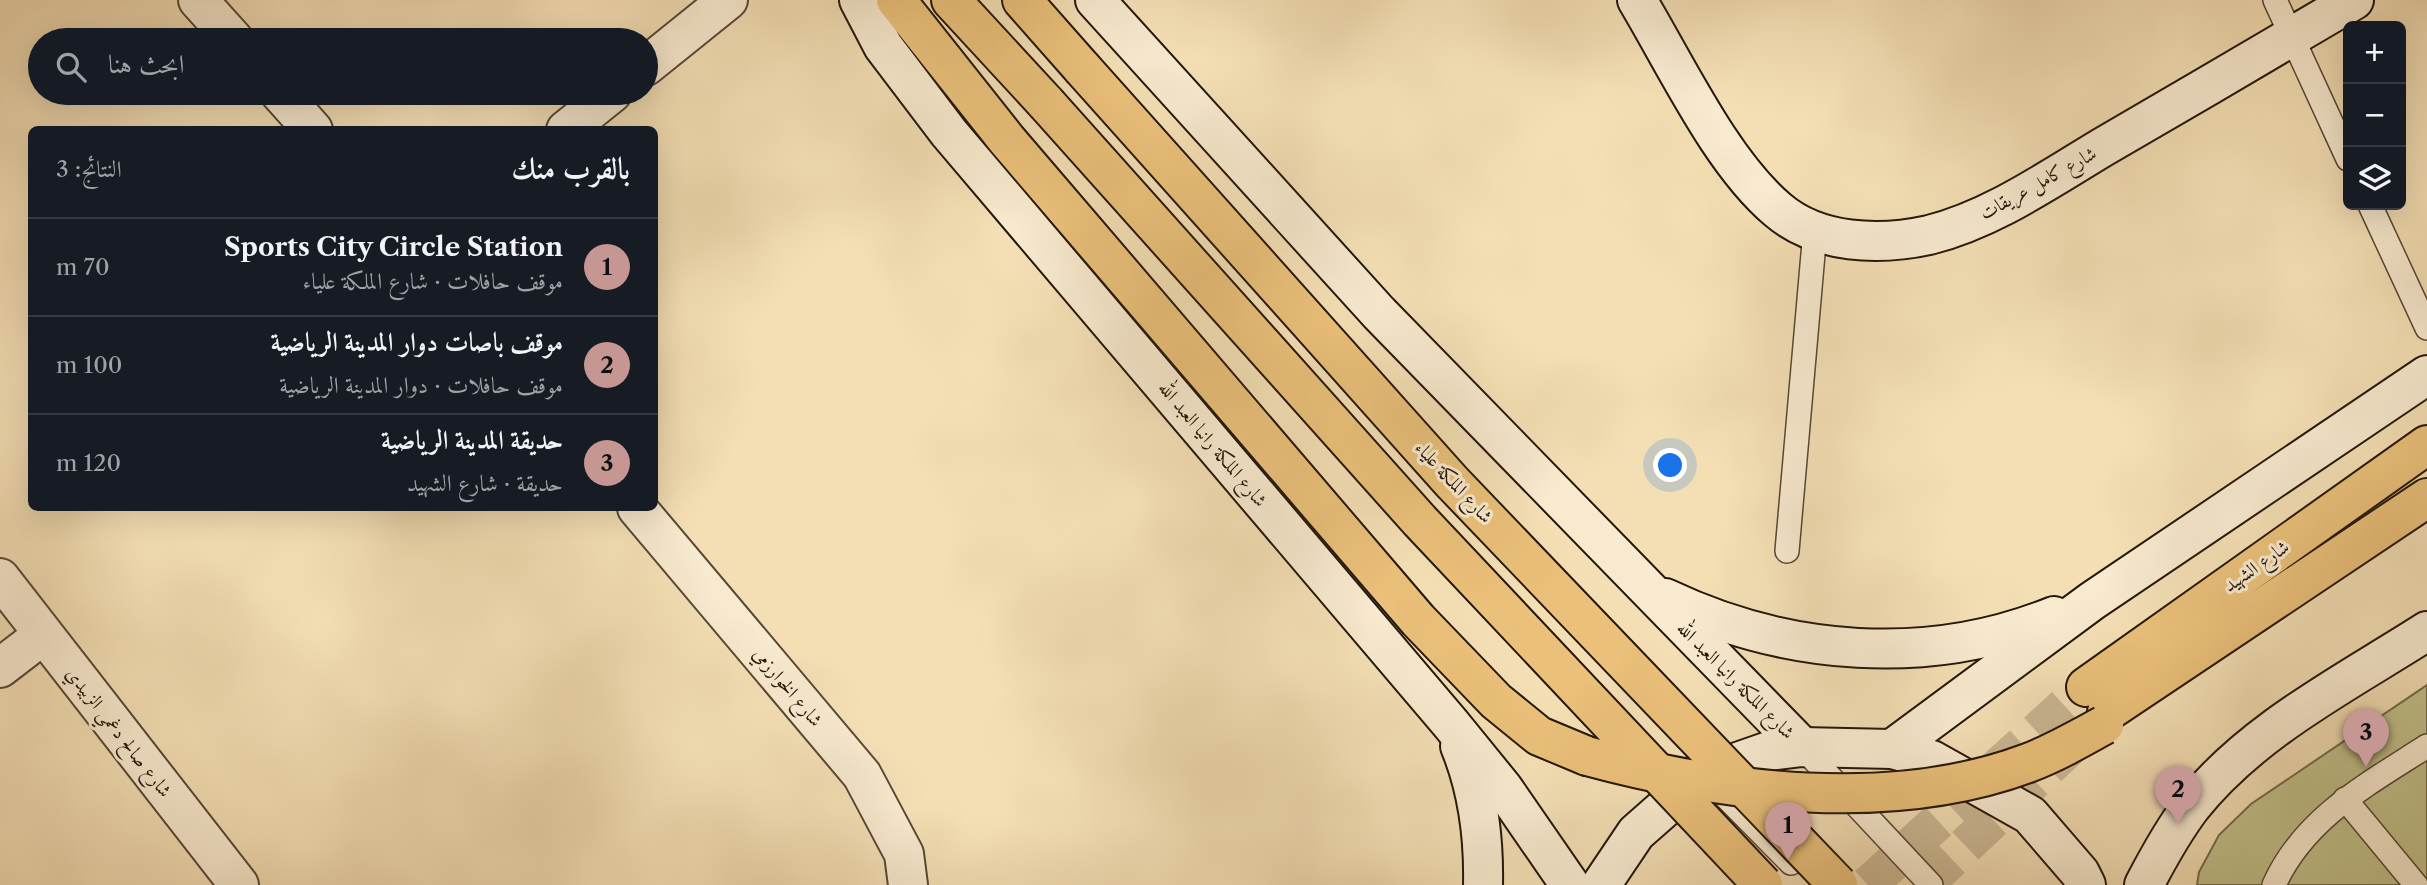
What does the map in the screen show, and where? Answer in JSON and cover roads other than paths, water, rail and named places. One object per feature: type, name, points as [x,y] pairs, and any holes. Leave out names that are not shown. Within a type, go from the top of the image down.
[{"type":"main road","points":[[198,0],[222,28]]},
{"type":"main road","points":[[658,56],[728,0]]},
{"type":"main road","name":"شارع الملكة رانيا العبد الله","points":[[859,0],[883,46],[949,133],[1451,724],[1503,788],[1570,885]]},
{"type":"main road","points":[[896,0],[1007,140],[1418,620],[1496,701],[1539,736],[1610,762],[1704,783],[1824,792],[1931,786],[1986,776],[2028,763],[2104,725],[2427,519]]},
{"type":"main road","points":[[951,0],[1420,521],[1763,885]]},
{"type":"main road","name":"شارع الملكة علياء","points":[[1022,0],[1452,482],[1839,885]]},
{"type":"main road","name":"شارع الملكة رانيا العبد الله","points":[[1095,0],[1379,313],[1645,589],[1802,747]]},
{"type":"main road","name":"شارع كامل عريقات","points":[[1637,0],[1721,141],[1749,181],[1779,211],[1815,231],[1867,243],[1929,234],[1998,209],[2354,0]]},
{"type":"main road","points":[[291,105],[309,126]]},
{"type":"main road","points":[[571,126],[597,105]]},
{"type":"main road","points":[[1892,749],[2092,601],[2427,375]]},
{"type":"main road","name":"شارع الشهيد","points":[[2427,445],[2097,699],[2427,498]]},
{"type":"main road","name":"شارع الخوارزمي","points":[[640,511],[862,775],[904,854],[908,885]]},
{"type":"main road","name":"شارع صالح دغمي الزبيدي","points":[[0,578],[239,885]]},
{"type":"main road","points":[[1645,589],[1705,617],[1769,636],[1834,647],[1900,649],[1966,643],[2030,626],[2092,601]]},
{"type":"main road","points":[[2154,874],[2192,807],[2230,766],[2273,729],[2427,631]]},
{"type":"main road","points":[[0,668],[43,635]]},
{"type":"main road","points":[[1451,724],[1471,773],[1484,848],[1483,885]]},
{"type":"main road","points":[[1601,885],[1636,833],[1703,774],[1769,751],[1802,747],[1892,749],[1932,760],[2030,815],[2080,873],[2086,885]]},
{"type":"lane","points":[[2275,0],[2343,148]]},
{"type":"lane","points":[[2372,210],[2427,328]]},
{"type":"lane","points":[[1787,551],[1815,231]]},
{"type":"lane","points":[[2274,885],[2283,864],[2310,828],[2345,799],[2427,746]]},
{"type":"lane","points":[[1802,747],[1931,885]]},
{"type":"lane","points":[[1703,774],[1814,885]]},
{"type":"lane","points":[[2345,799],[2416,885]]},
{"type":"tunnel","points":[[1868,885],[2086,687]]},
{"type":"tunnel","points":[[1924,885],[2073,744]]},
{"type":"place","name":"حديقة المدينة الرياضية","points":[[2366,767]]},
{"type":"place","name":"موقف باصات دوار المدينة الرياضية","points":[[2178,824]]},
{"type":"place","name":"Sports City Circle Station","points":[[1788,860]]}]
